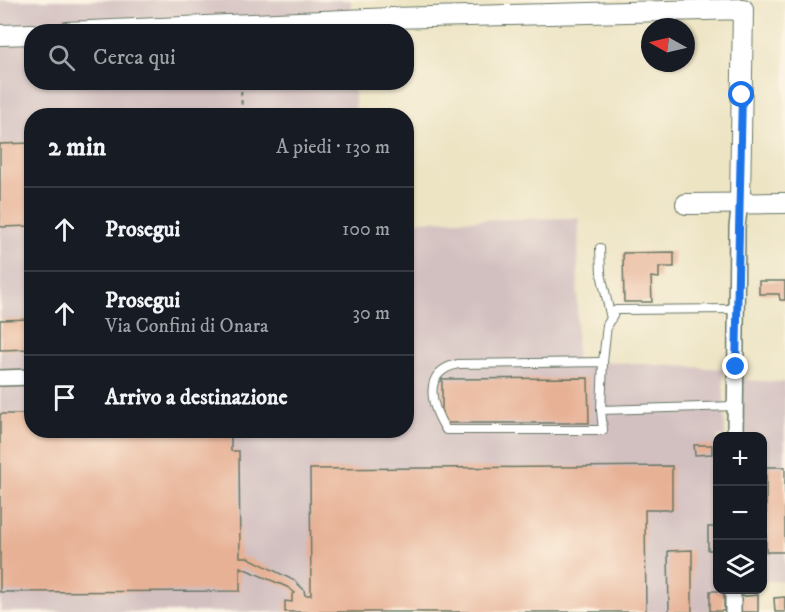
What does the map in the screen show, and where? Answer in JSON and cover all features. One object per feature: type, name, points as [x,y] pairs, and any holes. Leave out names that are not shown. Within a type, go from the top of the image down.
[{"type":"street","points":[[180,24],[391,9],[742,9],[740,202],[737,227],[735,309],[735,432]]},
{"type":"street","points":[[0,35],[24,34]]},
{"type":"street","points":[[686,204],[785,203]]},
{"type":"street","points":[[0,378],[24,377]]},
{"type":"street","points":[[733,594],[733,612]]},
{"type":"lane","points":[[600,248],[601,273],[611,319]]},
{"type":"lane","points":[[603,362],[458,364],[445,367],[435,378],[431,394],[436,414],[446,430],[603,430],[601,410],[603,362],[607,326],[616,310],[735,309]]},
{"type":"lane","points":[[601,410],[736,406]]},
{"type":"path","points":[[241,90],[242,108]]},
{"type":"shaded area","points":[[0,0],[351,0],[352,24],[24,24],[24,90],[354,90],[356,108],[24,108],[24,438],[414,438],[414,221],[579,218],[576,360],[723,369],[725,432],[713,432],[713,594],[724,594],[723,612],[0,612]]},
{"type":"shaded area","points":[[741,380],[785,382],[785,581],[767,581],[767,432],[742,432]]},
{"type":"building","points":[[24,143],[24,226],[0,227],[0,144]]},
{"type":"building","points":[[674,252],[674,267],[659,267],[659,278],[651,277],[652,302],[624,302],[623,253]]},
{"type":"building","points":[[759,281],[785,281],[785,300],[780,300],[779,294],[759,294]]},
{"type":"building","points":[[24,319],[24,349],[0,350],[0,320]]},
{"type":"building","points":[[588,378],[589,423],[442,423],[442,379]]},
{"type":"building","points":[[0,414],[24,414],[24,438],[231,438],[231,451],[239,451],[240,557],[247,557],[295,581],[304,590],[305,595],[311,595],[310,469],[672,466],[672,510],[645,510],[646,612],[285,612],[285,601],[292,602],[292,595],[295,593],[287,587],[240,567],[240,591],[0,592]]},
{"type":"building","points":[[694,445],[712,445],[712,454],[695,455]]},
{"type":"building","points":[[767,467],[785,467],[785,552],[767,552]]},
{"type":"building","points":[[708,527],[713,527],[713,550],[708,550]]},
{"type":"building","points":[[692,550],[692,612],[669,612],[668,551]]},
{"type":"building","points":[[710,591],[713,591],[713,594],[724,594],[724,611],[710,611]]},
{"type":"building","points":[[758,595],[758,612],[736,612],[735,597]]},
{"type":"building","points":[[785,597],[785,612],[775,612],[774,598]]},
{"type":"route","points":[[736,367],[736,247],[740,202],[742,95]]}]
